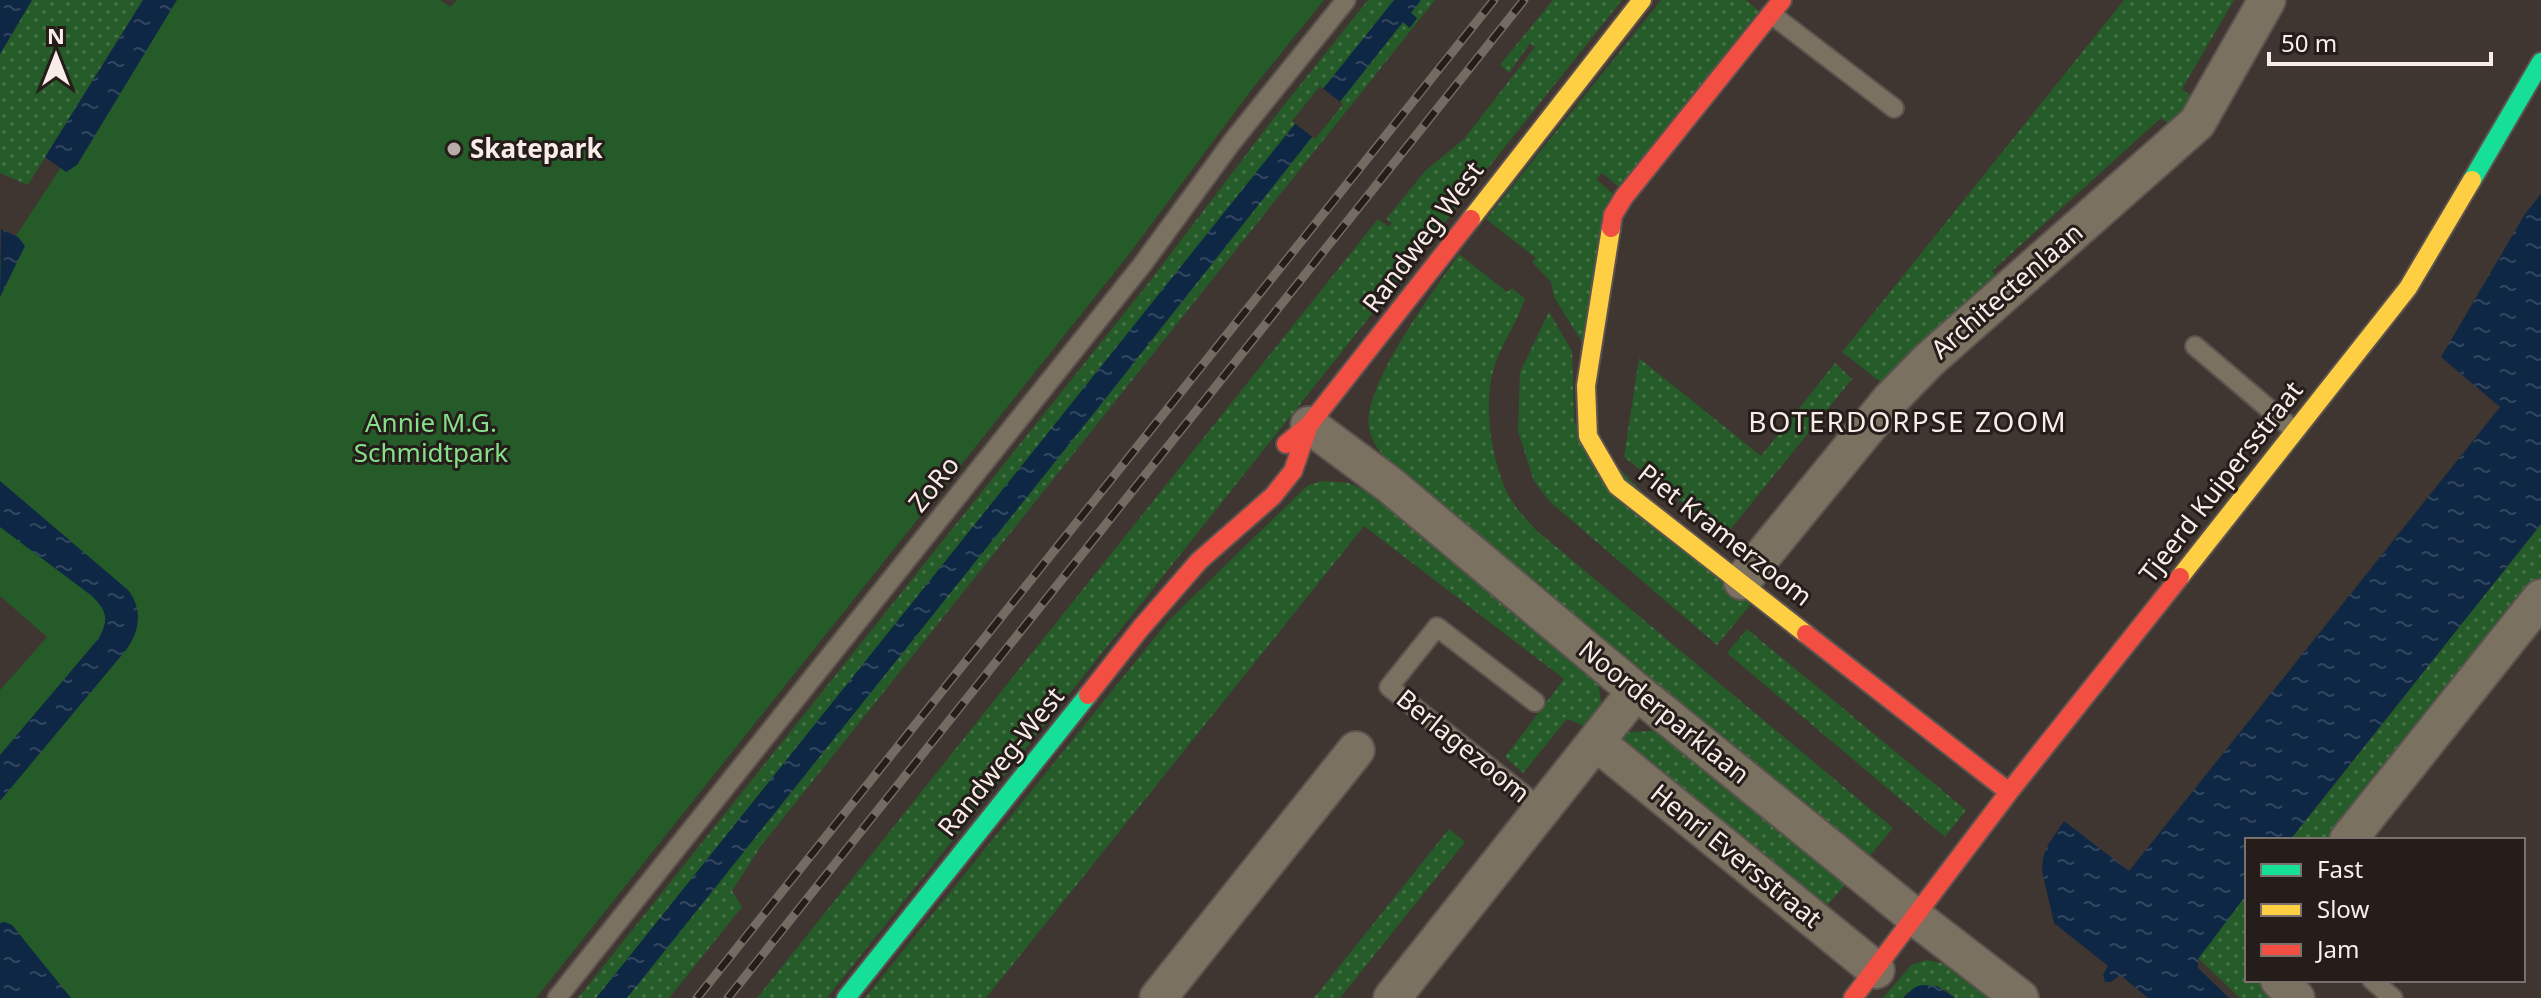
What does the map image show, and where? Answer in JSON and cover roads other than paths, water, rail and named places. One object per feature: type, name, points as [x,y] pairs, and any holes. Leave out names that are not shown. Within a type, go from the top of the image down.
[{"type":"street","name":"Randweg West","points":[[1276,452],[1309,425],[1642,0]]},
{"type":"street","name":"Architectenlaan","points":[[1742,581],[1919,369],[2197,123],[2267,0]]},
{"type":"street","name":"Piet Kramerzoom","points":[[1777,7],[1624,197],[1613,215],[1586,386],[1588,436],[1617,486],[2009,792]]},
{"type":"street","name":"Tjeerd Kuipersstraat","points":[[1853,998],[2009,792],[2408,288],[2541,62]]},
{"type":"street","name":"Randweg West","points":[[1199,561],[1273,496],[1293,471],[1309,425]]},
{"type":"street","name":"Noorderparklaan","points":[[1309,425],[1390,485],[1636,691],[2020,998]]},
{"type":"street","points":[[1199,561],[1231,510]]},
{"type":"street","name":"Randweg-West","points":[[846,998],[1140,629],[1199,561]]},
{"type":"street","points":[[2352,838],[2541,598]]},
{"type":"street","points":[[1392,998],[1636,691]]},
{"type":"street","name":"Henri Eversstraat","points":[[1596,742],[1876,970]]},
{"type":"street","points":[[1158,998],[1356,750]]},
{"type":"street","points":[[2281,982],[2296,998]]},
{"type":"lane","name":"ZoRo","points":[[557,998],[1132,278],[1232,142],[1346,0]]},
{"type":"lane","points":[[1777,7],[1894,108]]},
{"type":"lane","points":[[2195,346],[2295,431]]},
{"type":"lane","name":"Berlagezoom","points":[[1535,702],[1437,627],[1389,687],[1543,810]]},
{"type":"lane","points":[[2374,982],[2393,998]]},
{"type":"water","points":[[0,0],[32,0],[0,54]]},
{"type":"water","points":[[143,0],[177,0],[77,165],[66,172],[45,157]]},
{"type":"water","points":[[1394,0],[1421,0],[1411,13],[1417,18],[1410,28],[1403,22],[627,998],[596,998]]},
{"type":"water","points":[[2541,194],[2541,524],[2292,838],[2245,838],[2245,897],[2198,959],[2198,968],[2229,998],[2148,998],[2120,975],[2111,982],[2105,982],[2103,975],[2108,966],[2054,923],[2042,871],[2048,845],[2064,821],[2129,871],[2500,407],[2441,357],[2525,214]]},
{"type":"water","points":[[1,229],[18,237],[25,246],[0,297]]},
{"type":"water","points":[[0,481],[128,590],[136,605],[138,620],[126,650],[0,801],[0,755],[99,638],[105,620],[101,606],[92,596],[0,527]]},
{"type":"water","points":[[0,923],[12,925],[71,998],[0,998]]},
{"type":"water","points":[[1922,985],[1937,986],[1955,998],[1903,998]]},
{"type":"railway","points":[[697,998],[1494,0]]},
{"type":"railway","points":[[728,998],[1524,0]]},
{"type":"place","name":"Skatepark","points":[[454,149]]},
{"type":"district","name":"BOTERDORPSE ZOOM","points":[[1908,422]]},
{"type":"park label","name":"Annie M.G. Schmidtpark","points":[[431,438]]}]
